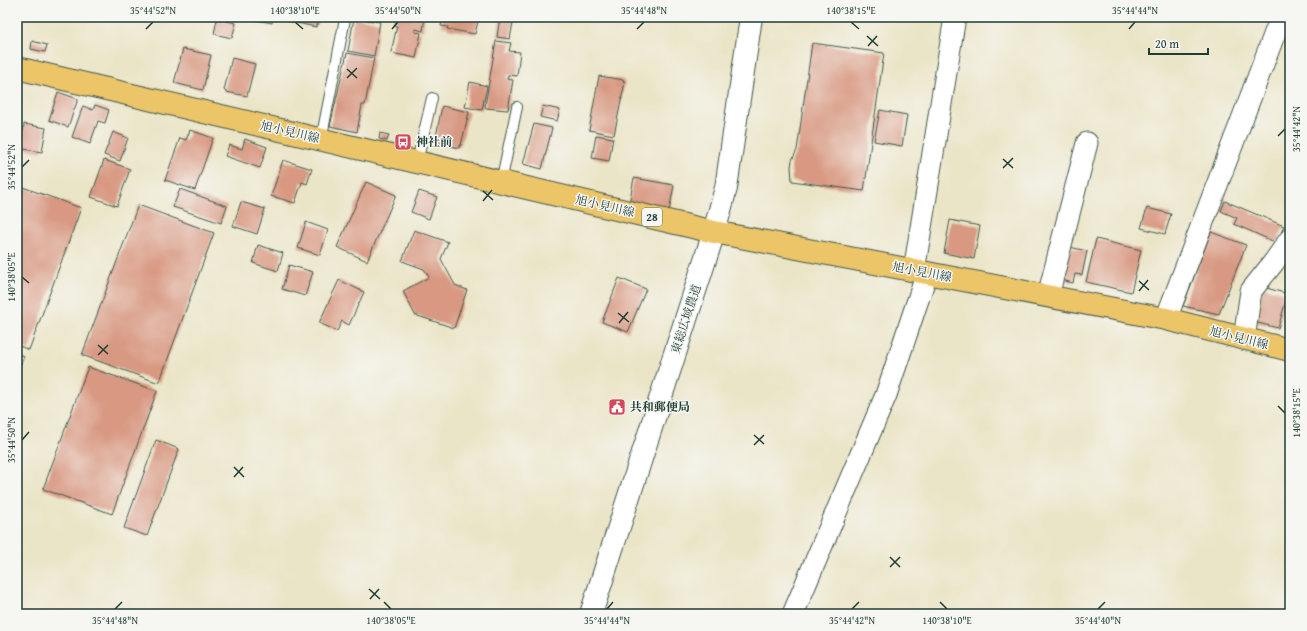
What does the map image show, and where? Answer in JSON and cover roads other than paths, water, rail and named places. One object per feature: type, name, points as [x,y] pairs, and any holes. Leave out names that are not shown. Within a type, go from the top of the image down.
[{"type":"main road","name":"旭小見川線","points":[[17,68],[714,232],[1166,319],[1290,350]]},
{"type":"street","name":"東総広域農道","points":[[591,614],[714,232],[726,188],[751,17]]},
{"type":"street","points":[[793,614],[886,395],[920,272],[956,17]]},
{"type":"street","points":[[1166,319],[1281,17]]},
{"type":"street","points":[[1048,296],[1087,143]]},
{"type":"street","points":[[1244,339],[1250,291],[1274,262],[1290,239]]},
{"type":"lane","points":[[321,140],[345,19]]},
{"type":"lane","points":[[416,162],[432,98]]},
{"type":"lane","points":[[501,182],[517,107]]},
{"type":"place","name":"神社前","points":[[403,142]]},
{"type":"place","name":"共和郵便局","points":[[617,407]]}]
